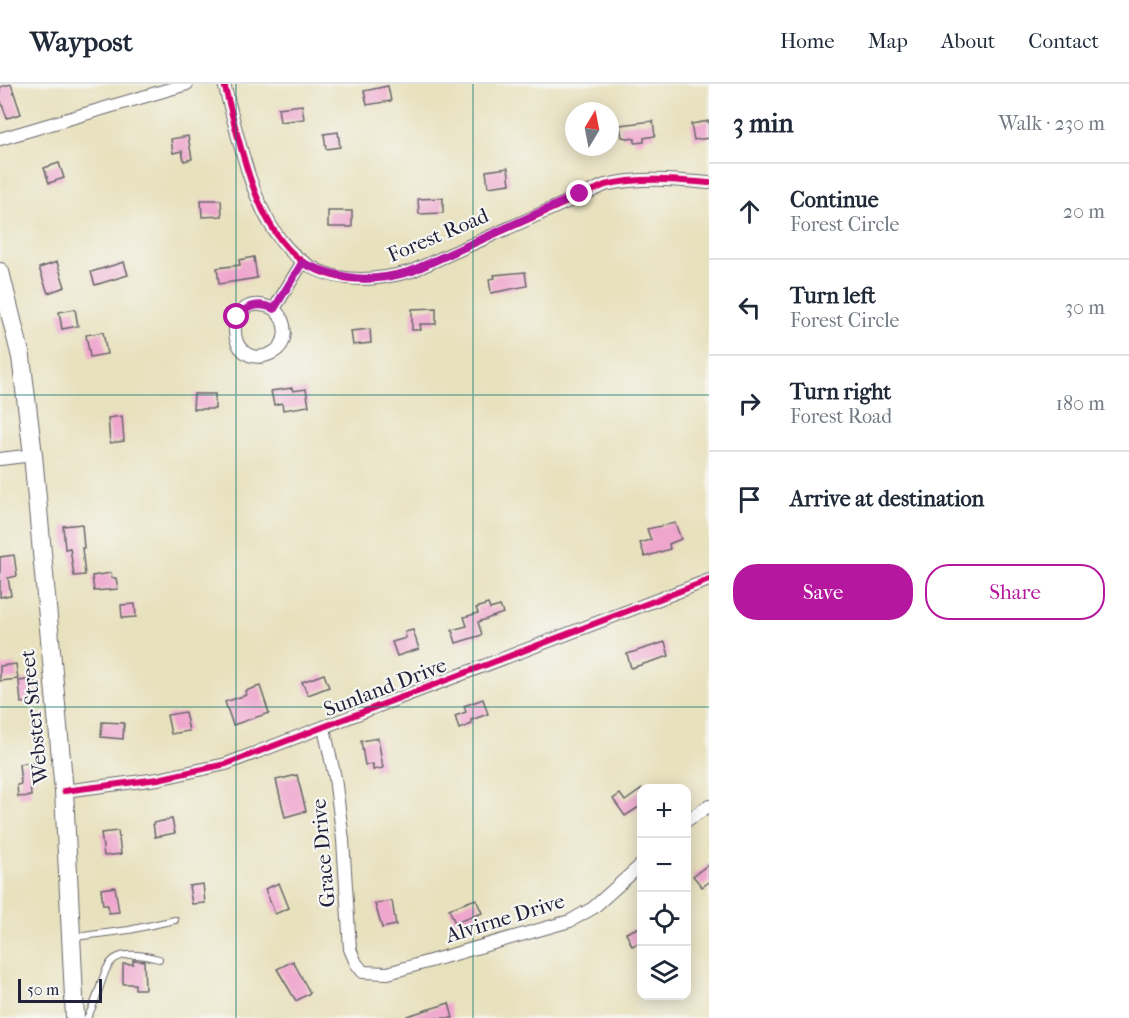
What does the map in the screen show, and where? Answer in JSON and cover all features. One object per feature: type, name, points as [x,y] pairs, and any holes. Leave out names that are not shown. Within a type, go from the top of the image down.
[{"type":"main road","name":"Webster Street","points":[[0,272],[21,357],[33,455],[64,791],[75,1018]]},
{"type":"street","points":[[0,139],[187,84]]},
{"type":"street","name":"Forest Road","points":[[224,84],[260,207],[272,231],[288,251],[302,263],[332,275],[349,278],[386,278],[412,271],[605,185],[631,179],[657,178],[709,183]]},
{"type":"street","points":[[274,309],[302,263]]},
{"type":"street","points":[[258,304],[274,309],[284,322],[284,339],[273,352],[265,356],[248,353],[236,341],[234,333],[237,317],[250,306],[258,304]]},
{"type":"street","points":[[0,459],[33,455]]},
{"type":"street","name":"Sunland Drive","points":[[64,791],[196,772],[324,728],[709,580]]},
{"type":"street","name":"Grace Drive","points":[[324,728],[342,829],[350,949],[363,972]]},
{"type":"street","points":[[691,818],[709,806]]},
{"type":"street","name":"Alvirne Drive","points":[[363,972],[388,973],[558,926],[593,908],[637,868]]},
{"type":"lane","points":[[71,938],[129,930],[175,920]]},
{"type":"lane","points":[[87,1018],[108,963],[118,956],[139,954],[159,960]]},
{"type":"building","points":[[11,84],[21,114],[7,118],[0,99],[0,87]]},
{"type":"building","points":[[388,86],[391,101],[367,105],[364,91]]},
{"type":"building","points":[[302,105],[304,119],[280,122],[278,108]]},
{"type":"building","points":[[653,121],[655,136],[644,138],[644,142],[635,143],[635,139],[622,137],[620,125]]},
{"type":"building","points":[[709,121],[709,138],[694,140],[691,124]]},
{"type":"building","points":[[338,132],[340,147],[326,149],[324,134]]},
{"type":"building","points":[[188,136],[192,159],[184,161],[182,151],[173,153],[171,139]]},
{"type":"building","points":[[59,163],[64,178],[49,183],[44,168]]},
{"type":"building","points":[[508,168],[510,184],[488,187],[486,171]]},
{"type":"building","points":[[443,198],[443,213],[419,214],[418,199]]},
{"type":"building","points":[[201,200],[221,200],[222,216],[202,217]]},
{"type":"building","points":[[328,211],[352,211],[352,227],[328,227]]},
{"type":"building","points":[[254,257],[257,278],[219,284],[217,268],[240,265],[239,260]]},
{"type":"building","points":[[57,262],[65,287],[48,293],[39,268]]},
{"type":"building","points":[[124,262],[128,275],[95,285],[91,272]]},
{"type":"building","points":[[525,272],[527,286],[491,293],[489,279],[495,278],[494,275]]},
{"type":"building","points":[[436,308],[436,324],[420,324],[421,330],[412,330],[412,309]]},
{"type":"building","points":[[75,309],[78,326],[62,329],[59,312]]},
{"type":"building","points":[[370,329],[371,343],[353,345],[351,331]]},
{"type":"building","points":[[103,332],[107,354],[90,357],[86,335]]},
{"type":"building","points":[[292,388],[293,391],[306,389],[309,406],[283,410],[282,403],[274,405],[271,391]]},
{"type":"building","points":[[194,394],[215,394],[215,409],[193,409]]},
{"type":"building","points":[[122,416],[124,441],[110,443],[108,418]]},
{"type":"building","points":[[675,523],[681,539],[669,544],[670,549],[645,557],[640,543],[651,540],[647,529]]},
{"type":"building","points":[[82,524],[85,575],[74,576],[70,548],[65,549],[63,526]]},
{"type":"building","points":[[14,555],[17,576],[8,578],[11,595],[0,597],[0,557]]},
{"type":"building","points":[[111,573],[112,578],[116,578],[118,589],[94,591],[92,576]]},
{"type":"building","points":[[135,604],[136,617],[122,618],[121,605]]},
{"type":"building","points":[[488,604],[490,609],[500,606],[503,613],[478,622],[482,635],[456,643],[452,630],[467,626],[464,617],[478,613],[476,608]]},
{"type":"building","points":[[413,630],[419,649],[397,656],[392,642],[406,638],[405,632]]},
{"type":"building","points":[[665,642],[669,656],[631,668],[627,654]]},
{"type":"building","points":[[16,664],[18,679],[0,681],[0,666]]},
{"type":"building","points":[[324,674],[329,687],[308,695],[302,682]]},
{"type":"building","points":[[34,679],[35,687],[39,687],[41,701],[21,703],[19,681]]},
{"type":"building","points":[[260,686],[269,713],[233,725],[225,702],[246,695],[245,691]]},
{"type":"building","points":[[483,699],[488,714],[471,720],[472,724],[459,729],[455,716],[466,712],[464,706]]},
{"type":"building","points":[[185,712],[189,731],[171,734],[167,715]]},
{"type":"building","points":[[102,722],[124,723],[123,739],[101,737]]},
{"type":"building","points":[[378,738],[383,768],[373,770],[373,764],[365,765],[361,741]]},
{"type":"building","points":[[34,762],[36,780],[30,781],[31,796],[18,797],[17,785],[21,784],[19,764]]},
{"type":"building","points":[[297,775],[306,811],[285,817],[276,780]]},
{"type":"building","points":[[637,793],[637,808],[625,816],[613,799],[620,794],[625,801]]},
{"type":"building","points":[[172,819],[175,833],[155,837],[153,823]]},
{"type":"building","points":[[118,831],[121,854],[104,856],[101,833]]},
{"type":"building","points":[[709,864],[709,882],[702,887],[693,876]]},
{"type":"building","points":[[279,883],[289,908],[275,914],[265,889]]},
{"type":"building","points":[[203,884],[205,903],[192,904],[189,886]]},
{"type":"building","points":[[115,887],[119,912],[109,913],[108,905],[103,905],[101,889]]},
{"type":"building","points":[[476,899],[482,913],[455,923],[449,909]]},
{"type":"building","points":[[392,901],[396,925],[382,928],[375,904]]},
{"type":"building","points":[[637,928],[637,944],[632,946],[626,933]]},
{"type":"building","points":[[133,960],[144,961],[145,989],[135,989],[135,984],[123,984],[123,964],[133,964]]},
{"type":"building","points":[[293,961],[310,993],[296,1001],[277,969]]},
{"type":"building","points":[[449,1003],[453,1018],[408,1018],[407,1016]]},
{"type":"cycle path","points":[[224,84],[245,163],[258,200],[275,232],[297,257],[326,274],[364,279],[412,271],[605,185],[644,180],[709,183]]},
{"type":"cycle path","points":[[64,791],[158,779],[226,764],[709,580]]},
{"type":"route","points":[[237,317],[250,306],[258,304],[274,309],[302,263],[332,275],[358,280],[386,278],[412,271],[580,194]]}]
